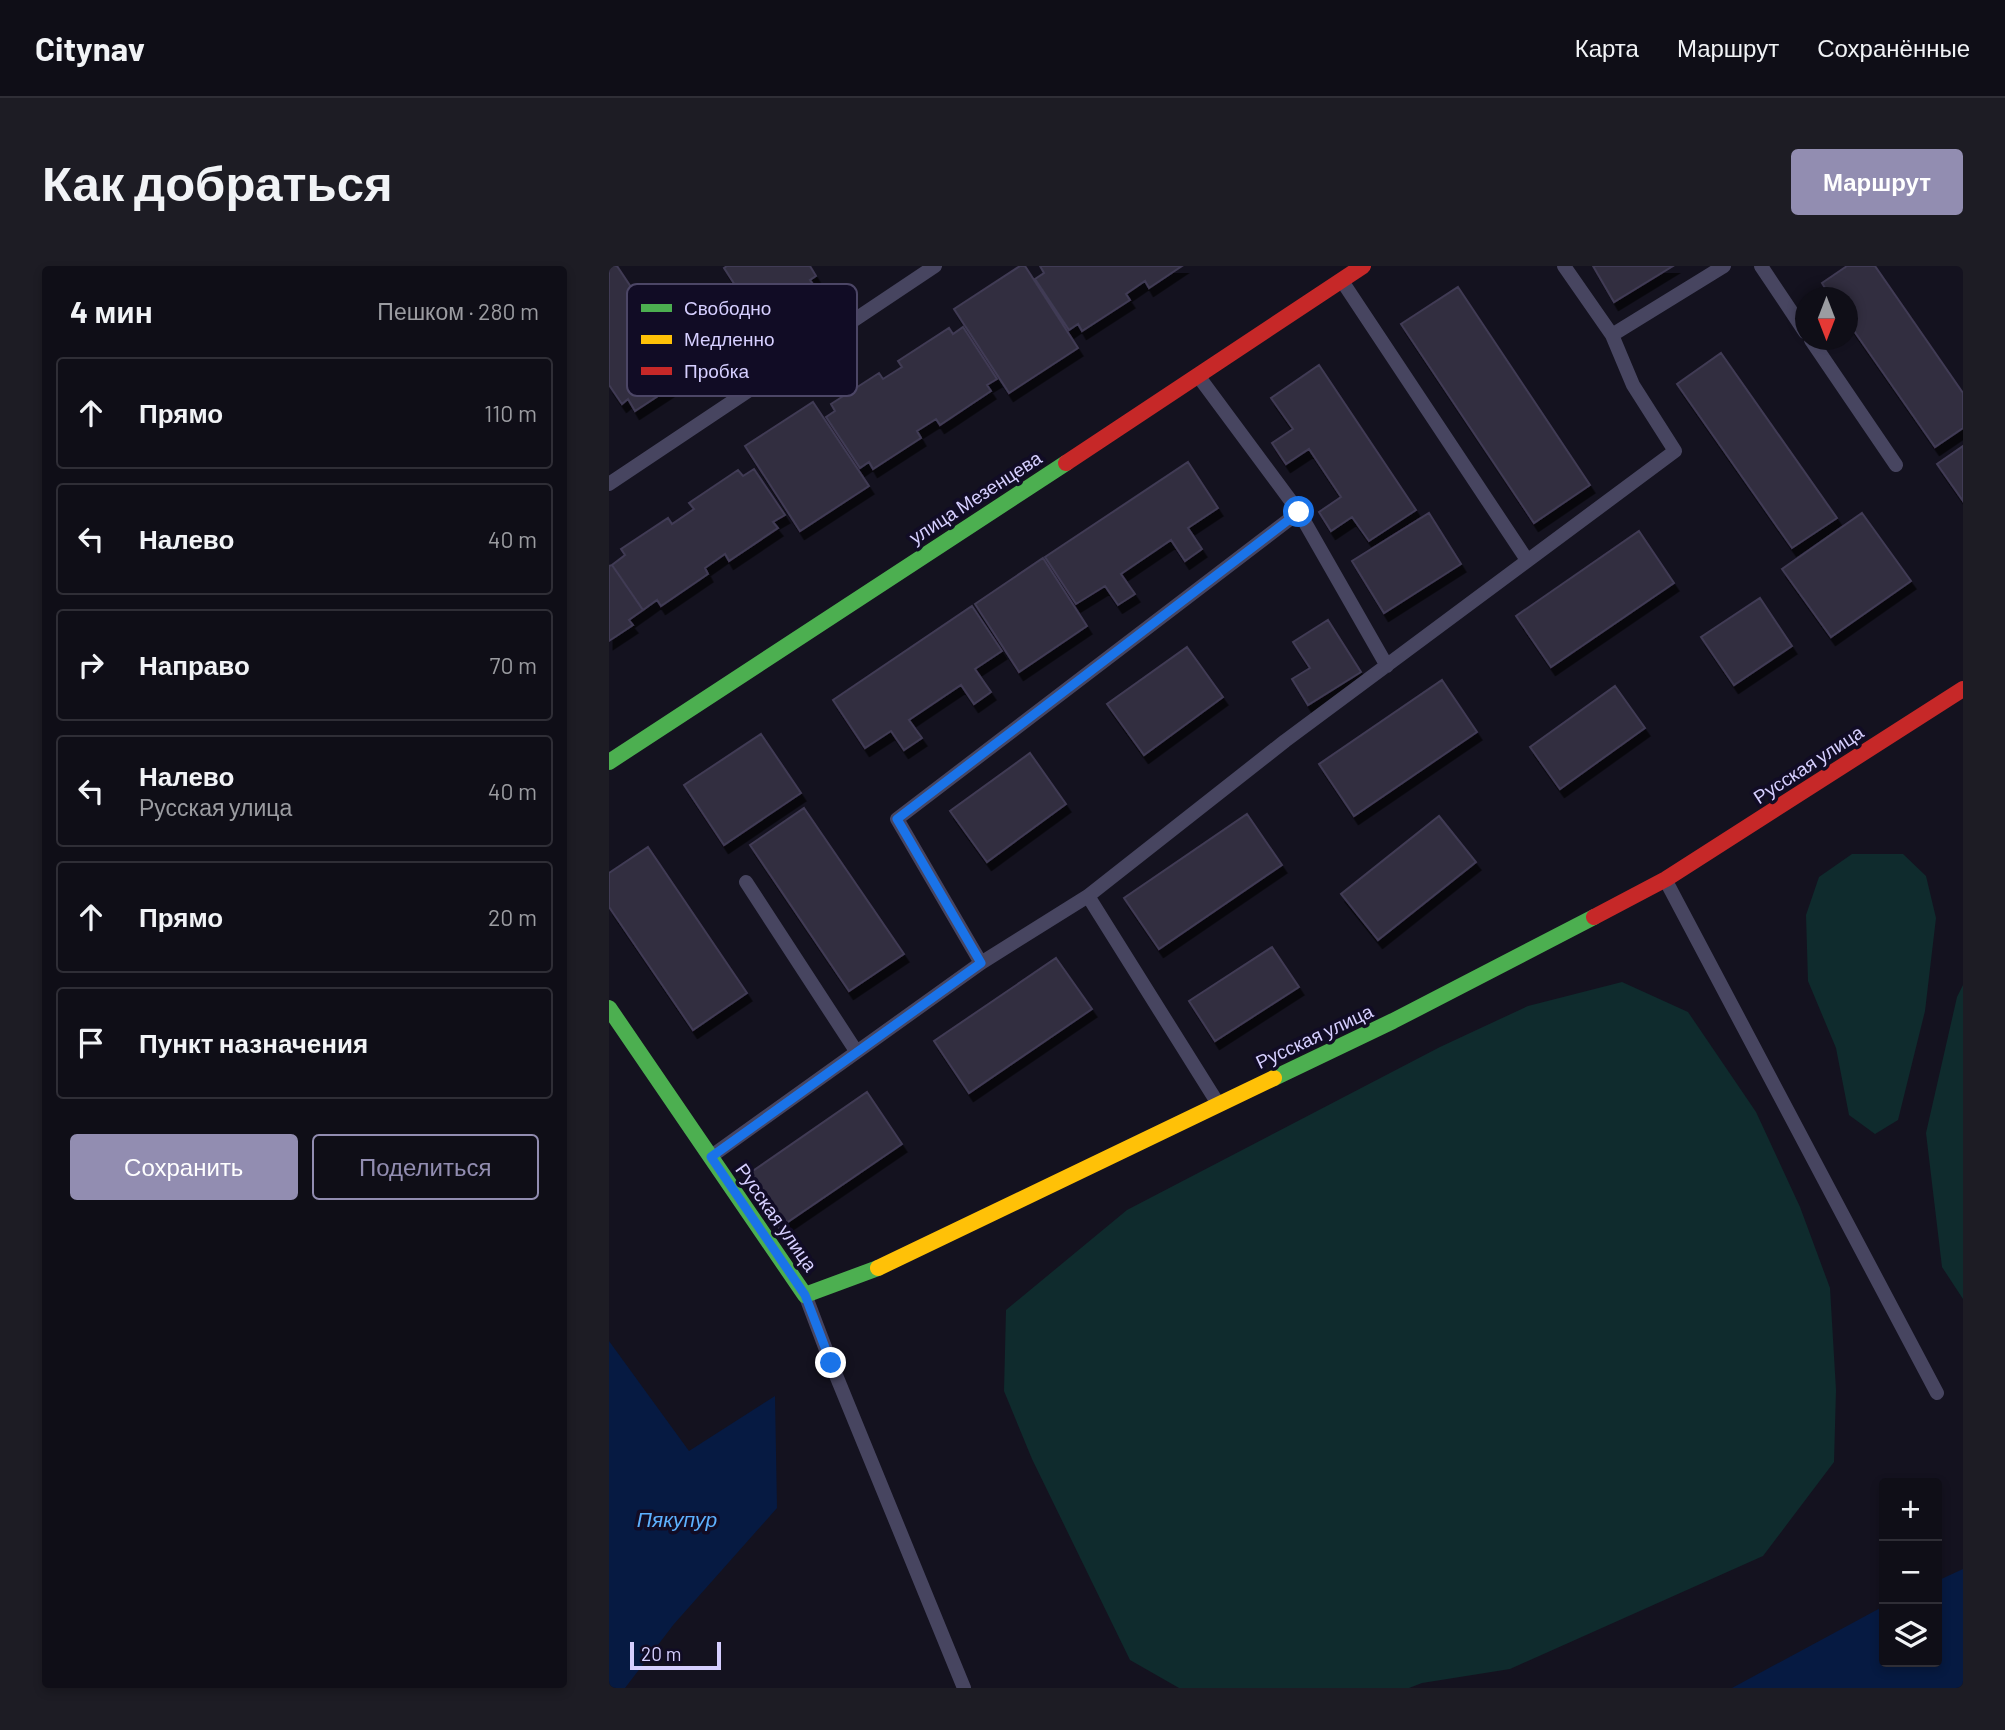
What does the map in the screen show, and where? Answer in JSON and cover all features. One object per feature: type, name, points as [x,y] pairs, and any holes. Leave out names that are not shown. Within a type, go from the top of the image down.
[{"type":"street","name":"улица Мезенцева","points":[[609,762],[1363,266]]},
{"type":"street","name":"Русская улица","points":[[609,1007],[805,1295],[862,1276],[1393,1021],[1666,880],[1963,689]]},
{"type":"lane","points":[[857,318],[936,266]]},
{"type":"lane","points":[[711,1157],[981,963],[1088,896],[1285,741],[1675,450],[1633,385],[1612,335],[1565,266]]},
{"type":"lane","points":[[1612,335],[1724,266]]},
{"type":"lane","points":[[1761,266],[1795,317]]},
{"type":"lane","points":[[1341,280],[1527,560]]},
{"type":"lane","points":[[1818,350],[1896,465]]},
{"type":"lane","points":[[1199,376],[1299,512],[1387,666]]},
{"type":"lane","points":[[609,483],[740,396]]},
{"type":"lane","points":[[981,963],[897,819],[1299,512]]},
{"type":"lane","points":[[1666,880],[1937,1393]]},
{"type":"lane","points":[[746,881],[856,1051]]},
{"type":"lane","points":[[1088,896],[1219,1104]]},
{"type":"lane","points":[[805,1295],[964,1688]]},
{"type":"green space","points":[[1852,854],[1903,854],[1926,876],[1936,918],[1925,1011],[1898,1120],[1875,1134],[1849,1115],[1836,1048],[1808,981],[1806,915],[1819,877]]},
{"type":"green space","points":[[1622,982],[1688,1012],[1756,1112],[1800,1207],[1830,1288],[1836,1390],[1834,1462],[1763,1556],[1510,1669],[1422,1683],[1409,1688],[1179,1688],[1130,1660],[1032,1459],[1004,1391],[1006,1310],[1127,1210],[1440,1047],[1528,1006]]},
{"type":"green space","points":[[1963,985],[1963,1299],[1942,1267],[1926,1133],[1957,997]]},
{"type":"water","name":"Пякупур","points":[[609,1341],[689,1451],[775,1396],[777,1508],[674,1624],[625,1688],[609,1688]]},
{"type":"water","points":[[1963,1569],[1963,1688],[1732,1688],[1879,1609],[1879,1667],[1942,1667],[1942,1579]]},
{"type":"building","points":[[609,266],[617,266],[629,284],[627,396],[658,396],[635,411],[628,399],[622,404],[609,385]]},
{"type":"building","points":[[810,266],[816,276],[810,280],[813,284],[734,284],[724,268]]},
{"type":"building","points":[[1020,266],[1025,266],[1078,348],[1009,393],[954,309]]},
{"type":"building","points":[[1040,266],[1182,266],[1149,288],[1145,281],[1126,294],[1130,300],[1082,331],[1078,324],[1069,330],[1035,279],[1044,273]]},
{"type":"building","points":[[1593,266],[1673,266],[1614,302]]},
{"type":"building","points":[[1847,266],[1875,266],[1963,393],[1963,428],[1935,447],[1858,337],[1858,287],[1824,287],[1822,283]]},
{"type":"building","points":[[1458,287],[1590,485],[1534,523],[1401,324]]},
{"type":"building","points":[[963,327],[997,379],[987,385],[991,391],[940,425],[936,419],[917,431],[921,438],[873,469],[869,462],[860,468],[826,417],[835,411],[831,404],[843,396],[857,396],[857,387],[879,373],[883,379],[902,367],[898,361],[949,328],[953,334]]},
{"type":"building","points":[[1721,353],[1837,518],[1792,548],[1677,384]]},
{"type":"building","points":[[1319,365],[1416,510],[1369,541],[1352,517],[1331,531],[1319,512],[1341,497],[1309,449],[1286,464],[1272,443],[1293,429],[1271,398]]},
{"type":"building","points":[[813,402],[869,486],[800,531],[745,446]]},
{"type":"building","points":[[1963,446],[1963,501],[1937,464]]},
{"type":"building","points":[[1188,462],[1218,508],[1188,528],[1202,549],[1185,561],[1171,540],[1121,574],[1135,594],[1118,605],[1105,586],[1076,604],[1045,557]]},
{"type":"building","points":[[754,469],[785,515],[773,522],[778,528],[729,561],[725,554],[705,568],[708,574],[661,606],[657,600],[643,610],[612,565],[625,555],[621,549],[668,518],[672,524],[694,509],[689,503],[738,470],[743,476]]},
{"type":"building","points":[[1429,513],[1461,564],[1384,613],[1352,561]]},
{"type":"building","points":[[1862,513],[1911,581],[1831,637],[1782,569]]},
{"type":"building","points":[[1639,531],[1674,583],[1551,667],[1516,616]]},
{"type":"building","points":[[1043,558],[1087,626],[1019,672],[975,604]]},
{"type":"building","points":[[612,565],[643,610],[629,620],[633,625],[609,641],[609,566]]},
{"type":"building","points":[[1760,598],[1792,646],[1734,685],[1701,637]]},
{"type":"building","points":[[972,606],[1002,651],[975,669],[991,692],[974,704],[961,685],[909,720],[922,738],[904,750],[891,731],[865,748],[833,700]]},
{"type":"building","points":[[1328,620],[1361,672],[1308,705],[1292,679],[1310,668],[1293,642]]},
{"type":"building","points":[[1187,647],[1223,697],[1144,755],[1107,704]]},
{"type":"building","points":[[1442,680],[1477,732],[1354,816],[1319,764]]},
{"type":"building","points":[[1615,686],[1645,728],[1560,789],[1530,747]]},
{"type":"building","points":[[761,734],[801,793],[724,845],[684,785]]},
{"type":"building","points":[[1030,753],[1066,804],[987,862],[950,811]]},
{"type":"building","points":[[804,808],[904,954],[849,991],[750,845]]},
{"type":"building","points":[[1247,814],[1282,865],[1159,949],[1124,898]]},
{"type":"building","points":[[1439,816],[1476,862],[1378,940],[1341,894]]},
{"type":"building","points":[[648,847],[747,993],[693,1030],[609,907],[609,873]]},
{"type":"building","points":[[1272,947],[1299,987],[1215,1041],[1189,1001]]},
{"type":"building","points":[[1056,958],[1092,1009],[969,1093],[934,1041]]},
{"type":"building","points":[[867,1092],[902,1144],[779,1228],[744,1177]]},
{"type":"traffic: fast","points":[[609,762],[1066,463]]},
{"type":"traffic: fast","points":[[1274,1078],[1393,1021],[1594,917]]},
{"type":"traffic: fast","points":[[609,1008],[805,1295],[878,1268]]},
{"type":"traffic: slow","points":[[878,1268],[1274,1078]]},
{"type":"traffic: jam","points":[[1066,463],[1363,266]]},
{"type":"traffic: jam","points":[[1594,917],[1666,879],[1963,689]]},
{"type":"route","points":[[831,1363],[805,1295],[711,1157],[981,963],[897,819],[1299,512]]}]
